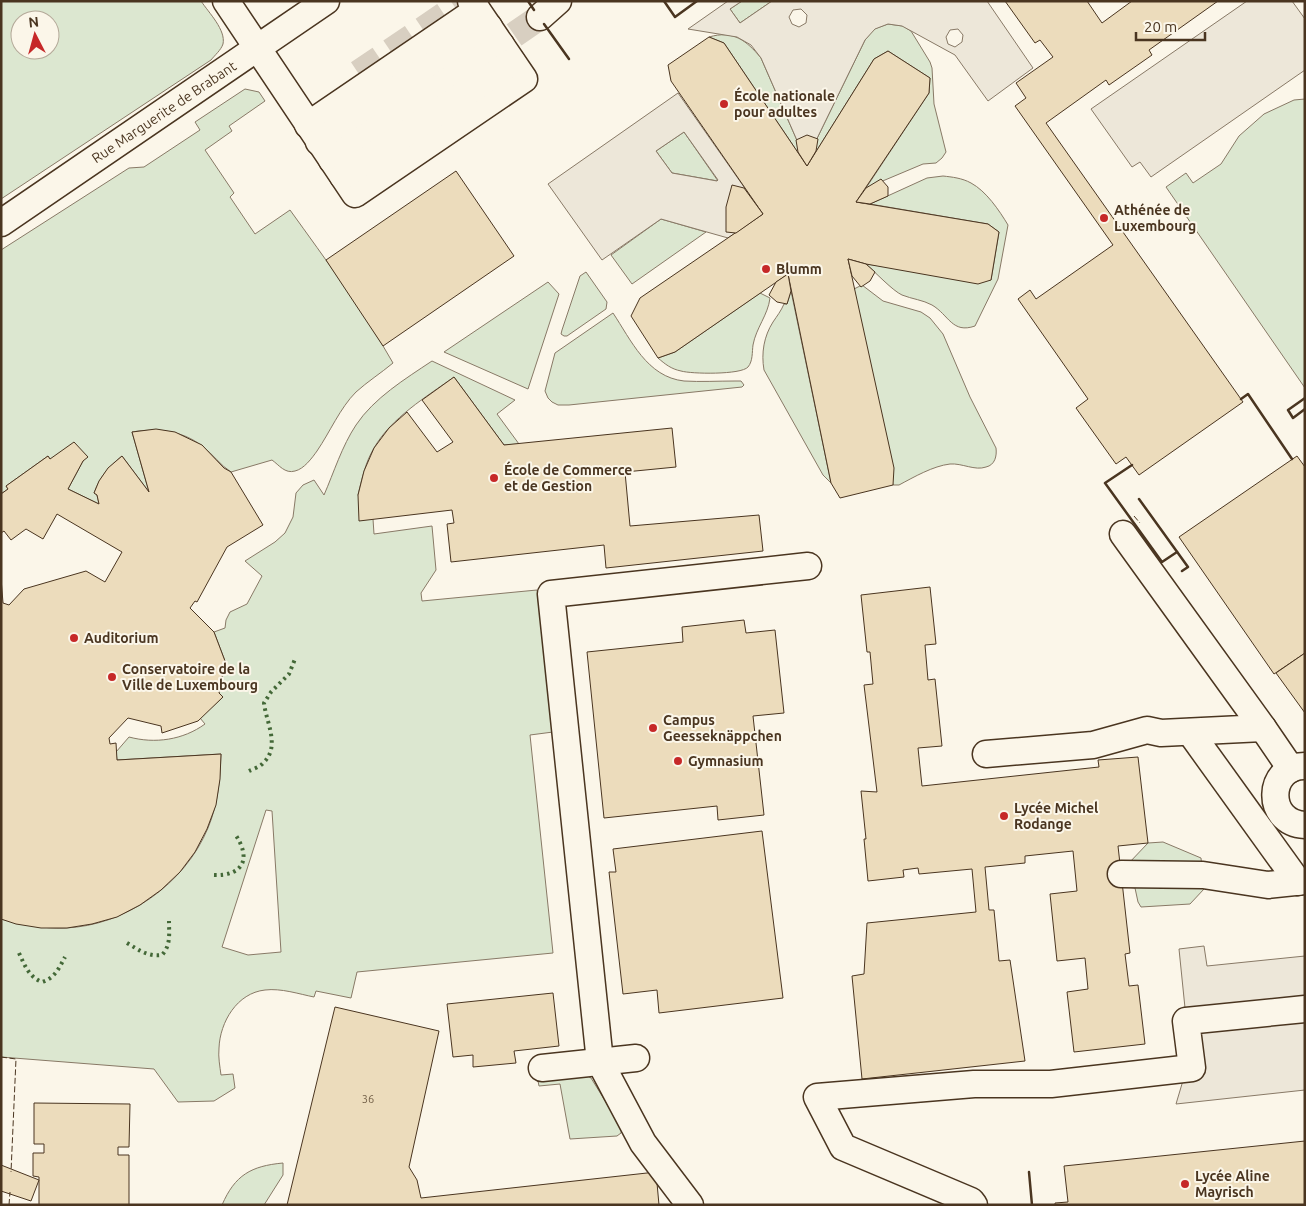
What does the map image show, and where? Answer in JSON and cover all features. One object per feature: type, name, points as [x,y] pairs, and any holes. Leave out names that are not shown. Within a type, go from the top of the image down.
[{"type":"street","points":[[226,1],[355,194],[524,79],[490,29]]},
{"type":"street","name":"Rue Marguerite de Brabant","points":[[1,223],[326,1]]},
{"type":"street","points":[[326,151],[490,29]]},
{"type":"street","points":[[326,151],[490,29]]},
{"type":"street","points":[[1123,534],[1263,728],[1298,768],[1282,776],[1274,795],[1276,805],[1288,821],[1298,825],[1305,825]]},
{"type":"street","points":[[690,1205],[643,1143],[600,1062],[551,594],[808,566]]},
{"type":"street","points":[[986,754],[1093,745],[1147,730],[1161,733],[1263,728]]},
{"type":"street","points":[[1121,874],[1203,875],[1268,885],[1301,881],[1190,732]]},
{"type":"street","points":[[974,1205],[971,1201],[843,1148],[817,1097],[974,1084],[1051,1084],[1192,1068],[1186,1021],[1305,1009]]},
{"type":"street","points":[[542,1068],[636,1058]]},
{"type":"green space","points":[[1,1],[201,1],[222,33],[223,44],[211,60],[1,199]]},
{"type":"green space","points":[[742,1],[772,1],[740,23],[730,9]]},
{"type":"green space","points":[[888,24],[903,26],[911,31],[930,62],[934,104],[946,152],[936,163],[923,164],[866,188],[929,93],[930,78],[888,51],[874,59],[807,166],[724,43],[709,37],[725,35],[738,38],[750,46],[761,58],[806,161],[865,40],[874,29]]},
{"type":"green space","points":[[245,89],[259,92],[265,101],[229,126],[232,131],[205,150],[234,193],[230,197],[255,234],[290,210],[357,304],[393,363],[356,392],[335,420],[313,457],[305,466],[298,470],[291,472],[285,470],[272,460],[231,472],[210,452],[186,436],[159,430],[141,431],[132,432],[149,492],[122,456],[105,473],[96,487],[94,493],[97,495],[99,504],[68,489],[87,457],[50,459],[48,456],[6,486],[8,489],[1,494],[1,250],[129,168],[144,167],[200,130],[195,122]]},
{"type":"green space","points":[[1305,99],[1305,388],[1166,187],[1186,173],[1193,183],[1221,164],[1239,136],[1264,114],[1294,100]]},
{"type":"green space","points":[[684,132],[718,181],[672,173],[656,151]]},
{"type":"green space","points":[[943,176],[964,180],[977,186],[992,201],[1008,225],[998,279],[975,326],[967,328],[956,326],[932,305],[898,293],[866,264],[991,280],[999,232],[988,224],[870,204],[927,178]]},
{"type":"green space","points":[[661,219],[706,232],[632,284],[611,255]]},
{"type":"green space","points":[[586,272],[607,302],[606,309],[567,336],[564,336],[561,334],[562,330],[580,276]]},
{"type":"green space","points":[[548,282],[559,294],[528,389],[444,352]]},
{"type":"green space","points":[[862,285],[883,301],[921,312],[930,318],[943,334],[970,397],[996,448],[996,457],[992,464],[982,468],[955,464],[944,465],[924,472],[899,485],[893,485],[854,289]]},
{"type":"green space","points":[[791,291],[831,483],[823,475],[764,370],[763,351],[767,333],[784,304],[787,304]]},
{"type":"green space","points":[[760,293],[770,298],[769,304],[753,345],[750,365],[744,370],[726,373],[686,372],[671,368],[658,358],[675,352]]},
{"type":"green space","points":[[613,313],[641,356],[660,372],[671,378],[684,381],[741,381],[744,385],[742,387],[569,405],[558,405],[552,402],[545,391],[555,353]]},
{"type":"green space","points":[[432,361],[515,400],[497,414],[519,444],[504,445],[454,377],[399,418],[381,437],[368,459],[358,495],[373,519],[374,534],[432,526],[436,570],[421,593],[422,601],[537,590],[553,732],[530,735],[553,953],[357,972],[351,998],[316,991],[314,997],[277,990],[255,992],[238,1003],[232,1010],[223,1028],[219,1051],[221,1075],[233,1074],[235,1088],[214,1101],[178,1102],[154,1069],[1,1057],[1,919],[33,926],[65,928],[109,919],[131,910],[150,898],[168,884],[184,867],[198,848],[214,810],[218,792],[221,754],[117,760],[116,752],[129,737],[149,740],[168,739],[188,734],[205,724],[200,718],[223,697],[219,693],[225,661],[214,632],[225,628],[230,612],[247,604],[262,576],[245,561],[275,542],[285,533],[293,517],[296,493],[303,485],[314,480],[324,495],[338,459],[363,415],[391,390]],"holes":[[[266,810],[272,811],[281,952],[248,955],[222,947]]]},
{"type":"green space","points":[[1163,842],[1201,858],[1204,889],[1190,904],[1141,907],[1135,888],[1127,887],[1128,864],[1148,843]]},
{"type":"green space","points":[[586,1075],[591,1078],[622,1128],[621,1133],[617,1136],[570,1139],[560,1084],[539,1086],[538,1081]]},
{"type":"green space","points":[[283,1163],[283,1175],[264,1205],[222,1205],[233,1186],[245,1174],[272,1164]]},
{"type":"shaded area","points":[[728,1],[742,1],[730,9],[740,23],[772,1],[987,1],[1033,68],[988,101],[955,55],[902,26],[888,24],[875,29],[865,40],[806,161],[761,58],[751,45],[737,37],[688,29]],"holes":[[[801,9],[807,15],[806,23],[799,27],[792,24],[789,17],[793,10]],[[958,29],[963,35],[962,42],[955,47],[948,44],[946,37],[950,30]]]},
{"type":"shaded area","points":[[1247,1],[1292,1],[1305,19],[1305,70],[1151,177],[1140,162],[1132,167],[1091,109]]},
{"type":"shaded area","points":[[678,93],[763,214],[728,238],[661,219],[602,260],[548,184]],"holes":[[[684,132],[718,180],[672,173],[656,151]]]},
{"type":"shaded area","points":[[1204,946],[1207,966],[1305,956],[1305,1090],[1176,1104],[1190,1057],[1179,949]]},
{"type":"building","name":"Athénée de Luxembourg","points":[[1005,1],[1087,1],[1102,23],[1132,1],[1218,1],[1149,50],[1152,55],[1109,85],[1106,80],[1046,123],[1243,402],[1139,475],[1126,457],[1116,464],[1076,408],[1088,399],[1018,299],[1030,290],[1036,299],[1113,245],[1015,106],[1026,98],[1016,83],[1053,57],[1040,40],[1035,43]]},
{"type":"building","name":"Blumm","points":[[709,37],[724,43],[807,166],[874,59],[888,51],[930,78],[929,93],[856,202],[988,224],[999,232],[991,280],[978,284],[866,264],[848,259],[894,468],[893,485],[840,498],[831,483],[788,274],[675,352],[658,358],[631,316],[640,298],[763,214],[671,81],[668,65]]},
{"type":"building","points":[[807,135],[818,139],[816,151],[807,166],[798,152],[796,140]]},
{"type":"building","points":[[456,171],[514,256],[383,346],[326,260]]},
{"type":"building","points":[[881,179],[888,187],[888,196],[870,204],[856,202],[866,188]]},
{"type":"building","points":[[732,185],[744,188],[763,214],[736,233],[726,232],[726,207]]},
{"type":"building","points":[[848,259],[866,264],[875,272],[870,281],[861,287],[852,276]]},
{"type":"building","points":[[788,274],[791,291],[787,304],[777,302],[769,295],[776,282]]},
{"type":"building","name":"École de Commerce et de Gestion","points":[[454,377],[504,445],[672,428],[676,467],[625,472],[630,526],[759,515],[763,551],[606,568],[604,545],[451,562],[447,524],[454,523],[452,510],[359,521],[358,495],[364,471],[374,448],[389,428],[407,412],[437,452],[453,442],[422,400]]},
{"type":"building","name":"Conservatoire de la Ville de Luxembourg","points":[[156,429],[175,432],[202,445],[224,468],[231,472],[263,525],[227,547],[197,602],[195,601],[190,608],[214,632],[225,661],[219,693],[223,697],[198,721],[162,733],[161,726],[128,718],[109,738],[110,744],[116,743],[117,760],[221,754],[216,805],[207,829],[195,852],[180,872],[161,890],[140,905],[117,917],[67,928],[41,928],[16,924],[1,919],[1,578],[3,603],[9,605],[24,589],[86,571],[105,582],[122,552],[57,514],[43,539],[26,529],[11,540],[4,531],[1,533],[1,494],[8,489],[6,486],[48,456],[50,459],[74,442],[88,457],[83,461],[68,489],[99,504],[97,495],[94,493],[99,481],[108,468],[122,456],[149,492],[132,432]]},
{"type":"building","points":[[1297,456],[1305,467],[1305,653],[1274,674],[1179,537]]},
{"type":"building","name":"Lycée Michel Rodange","points":[[930,587],[936,644],[925,645],[928,680],[935,679],[942,746],[918,748],[922,786],[1099,767],[1098,760],[1138,757],[1148,843],[1118,846],[1130,953],[1125,954],[1129,986],[1138,985],[1145,1044],[1074,1052],[1067,992],[1088,989],[1085,958],[1057,961],[1050,894],[1077,891],[1073,851],[1025,856],[1025,863],[985,867],[989,910],[994,910],[999,961],[1010,960],[1025,1061],[862,1079],[852,976],[864,974],[867,923],[976,912],[972,869],[919,874],[918,868],[903,870],[904,877],[868,881],[861,791],[877,792],[864,685],[873,684],[870,652],[867,652],[861,595]]},
{"type":"building","name":"Gymnasium","points":[[744,620],[746,633],[775,630],[784,713],[753,716],[764,815],[718,820],[717,806],[604,818],[587,652],[683,642],[682,627]]},
{"type":"building","points":[[1305,653],[1305,713],[1276,673]]},
{"type":"building","points":[[762,831],[783,998],[659,1013],[657,990],[623,994],[609,872],[616,872],[613,849]]},
{"type":"building","points":[[553,993],[559,1046],[514,1051],[516,1063],[473,1067],[473,1055],[453,1057],[447,1004]]},
{"type":"building","points":[[335,1007],[439,1031],[409,1167],[417,1180],[421,1198],[656,1172],[659,1205],[287,1205]]},
{"type":"building","points":[[34,1103],[130,1104],[129,1147],[118,1147],[118,1155],[129,1155],[129,1205],[39,1205],[39,1177],[33,1176],[33,1153],[44,1153],[44,1144],[34,1144]]},
{"type":"building","name":"Lycée Aline Mayrisch","points":[[1305,1141],[1305,1205],[1055,1205],[1055,1203],[1068,1202],[1064,1166]]},
{"type":"building","points":[[1,1165],[39,1180],[31,1201],[1,1191]]},
{"type":"tunnel","points":[[378,105],[357,74],[465,1]]},
{"type":"tunnel","points":[[482,57],[540,17]]},
{"type":"hedge","points":[[249,771],[260,766],[271,750],[271,734],[264,703],[271,692],[289,674],[295,659]]},
{"type":"hedge","points":[[214,875],[232,873],[242,864],[243,851],[235,834]]},
{"type":"hedge","points":[[127,943],[148,954],[162,955],[168,943],[169,921]]},
{"type":"hedge","points":[[19,953],[25,967],[42,982],[59,969],[65,957]]},
{"type":"fence","points":[[1134,516],[1140,523]]},
{"type":"fence","points":[[1,1057],[16,1059],[11,1172]]},
{"type":"fence","points":[[9,1205],[10,1192]]},
{"type":"wall","points":[[528,1],[534,10]]},
{"type":"wall","points":[[664,1],[675,17],[697,1]]},
{"type":"wall","points":[[544,24],[569,59]]},
{"type":"wall","points":[[1241,399],[1248,394],[1292,459]]},
{"type":"wall","points":[[1305,398],[1288,410],[1293,418],[1305,409]]},
{"type":"wall","points":[[1132,465],[1105,483],[1162,562],[1177,552]]},
{"type":"wall","points":[[1139,499],[1188,567],[1182,571]]},
{"type":"wall","points":[[1029,1172],[1032,1205]]},
{"type":"place","name":"École nationale pour adultes","points":[[724,104]]},
{"type":"place","name":"Athénée de Luxembourg","points":[[1104,218]]},
{"type":"place","name":"Blumm","points":[[766,269]]},
{"type":"place","name":"École de Commerce et de Gestion","points":[[494,478]]},
{"type":"place","name":"Auditorium","points":[[74,638]]},
{"type":"place","name":"Conservatoire de la Ville de Luxembourg","points":[[112,677]]},
{"type":"place","name":"Campus Geesseknäppchen","points":[[653,728]]},
{"type":"place","name":"Gymnasium","points":[[678,761]]},
{"type":"place","name":"Lycée Michel Rodange","points":[[1004,816]]},
{"type":"place","name":"Lycée Aline Mayrisch","points":[[1185,1184]]}]
